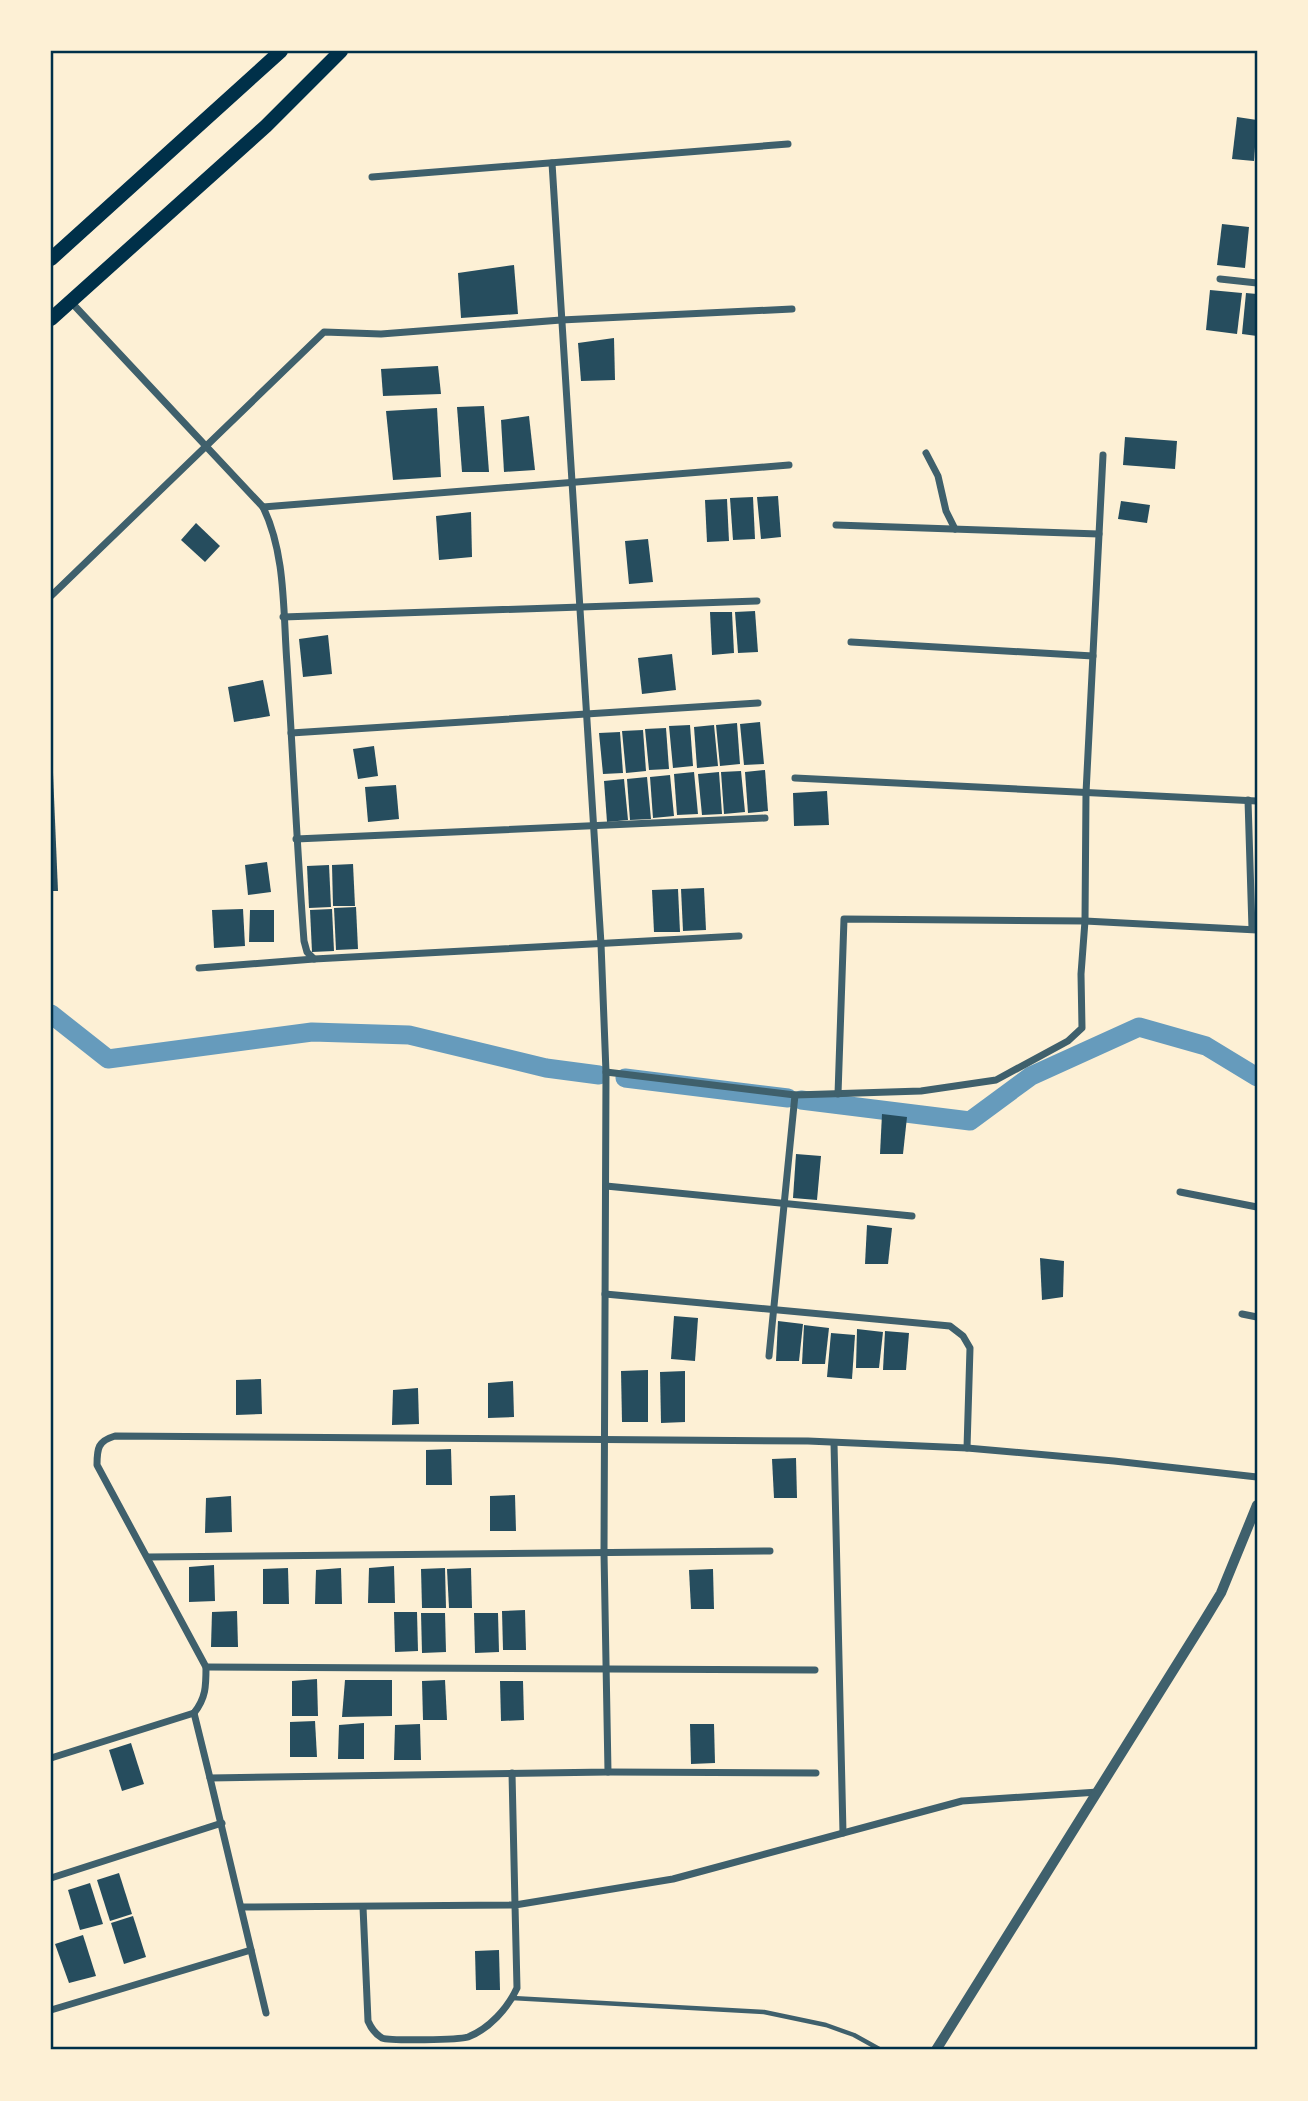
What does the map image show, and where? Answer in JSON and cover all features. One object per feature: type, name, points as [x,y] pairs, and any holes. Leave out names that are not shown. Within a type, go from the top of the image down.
[{"type":"main road","points":[[51,259],[281,51]]},
{"type":"main road","points":[[51,320],[266,126],[341,51]]},
{"type":"street","points":[[372,177],[788,144]]},
{"type":"street","points":[[552,163],[601,944],[606,1072],[604,1553],[608,1772]]},
{"type":"street","points":[[1220,279],[1257,284]]},
{"type":"street","points":[[71,302],[263,506],[277,541],[304,941],[307,952],[314,959]]},
{"type":"street","points":[[51,596],[324,332],[381,334],[561,320],[792,309]]},
{"type":"street","points":[[926,453],[939,475],[946,511],[956,529]]},
{"type":"street","points":[[606,1072],[795,1095],[921,1091],[996,1080],[1068,1041],[1082,1028],[1086,793],[1103,455]]},
{"type":"street","points":[[263,506],[789,465]]},
{"type":"street","points":[[836,525],[1099,534]]},
{"type":"street","points":[[283,617],[757,601]]},
{"type":"street","points":[[851,642],[1093,656]]},
{"type":"street","points":[[291,733],[758,703]]},
{"type":"street","points":[[795,778],[1257,801]]},
{"type":"street","points":[[838,1094],[844,919],[1084,922],[1255,930],[1248,800]]},
{"type":"street","points":[[296,839],[765,818]]},
{"type":"street","points":[[199,968],[314,959],[738,936]]},
{"type":"street","points":[[769,1356],[795,1095]]},
{"type":"street","points":[[606,1186],[912,1216]]},
{"type":"street","points":[[1180,1192],[1257,1207]]},
{"type":"street","points":[[605,1294],[950,1326],[963,1336],[970,1348],[967,1448]]},
{"type":"street","points":[[1242,1314],[1257,1317]]},
{"type":"street","points":[[51,1758],[194,1713],[205,1696],[206,1667],[97,1465],[97,1450],[104,1439],[115,1436],[834,1443],[967,1448],[1257,1477]]},
{"type":"street","points":[[834,1443],[843,1833]]},
{"type":"street","points":[[936,2050],[1221,1593],[1257,1505]]},
{"type":"street","points":[[148,1558],[770,1552]]},
{"type":"street","points":[[206,1667],[815,1670]]},
{"type":"street","points":[[194,1713],[266,2013]]},
{"type":"street","points":[[210,1778],[608,1772],[816,1773]]},
{"type":"street","points":[[363,1907],[368,2021],[378,2036],[384,2039],[460,2039],[469,2037],[504,2011],[517,1988],[512,1773]]},
{"type":"street","points":[[242,1907],[515,1905],[673,1879],[962,1801],[1098,1793]]},
{"type":"street","points":[[51,1878],[222,1823]]},
{"type":"street","points":[[51,2010],[251,1950]]},
{"type":"lane","points":[[512,1998],[764,2012],[826,2025],[881,2050]]},
{"type":"building","points":[[1237,117],[1257,120],[1254,161],[1232,159]]},
{"type":"building","points":[[1222,224],[1249,227],[1245,268],[1217,265]]},
{"type":"building","points":[[514,265],[518,314],[461,318],[458,273]]},
{"type":"building","points":[[1210,290],[1242,293],[1237,334],[1206,330]]},
{"type":"building","points":[[1246,293],[1257,294],[1257,336],[1242,334]]},
{"type":"building","points":[[614,338],[615,380],[581,381],[578,343]]},
{"type":"building","points":[[438,366],[441,394],[383,396],[381,369]]},
{"type":"building","points":[[484,406],[489,472],[462,472],[457,407]]},
{"type":"building","points":[[437,408],[441,477],[393,480],[386,411]]},
{"type":"building","points":[[529,416],[535,470],[504,472],[501,420]]},
{"type":"building","points":[[1125,437],[1177,441],[1175,469],[1123,465]]},
{"type":"building","points":[[778,496],[781,537],[761,539],[757,497]]},
{"type":"building","points":[[753,497],[755,539],[733,540],[730,498]]},
{"type":"building","points":[[727,499],[729,541],[707,542],[705,500]]},
{"type":"building","points":[[1121,501],[1150,505],[1147,523],[1118,519]]},
{"type":"building","points":[[471,512],[472,557],[439,560],[436,516]]},
{"type":"building","points":[[196,523],[220,546],[205,562],[181,540]]},
{"type":"building","points":[[648,539],[653,582],[629,584],[625,541]]},
{"type":"building","points":[[755,611],[758,652],[738,653],[735,612]]},
{"type":"building","points":[[710,612],[732,612],[734,653],[712,655]]},
{"type":"building","points":[[328,635],[332,674],[303,677],[299,639]]},
{"type":"building","points":[[672,654],[676,690],[642,694],[638,658]]},
{"type":"building","points":[[263,680],[270,716],[234,722],[228,687]]},
{"type":"building","points":[[760,722],[764,764],[744,765],[740,724]]},
{"type":"building","points":[[737,723],[740,764],[720,766],[716,725]]},
{"type":"building","points":[[690,725],[693,766],[673,768],[669,726]]},
{"type":"building","points":[[714,725],[718,766],[697,768],[694,727]]},
{"type":"building","points":[[666,728],[669,769],[649,770],[645,729]]},
{"type":"building","points":[[643,730],[646,771],[626,773],[622,731]]},
{"type":"building","points":[[620,732],[623,773],[603,774],[599,733]]},
{"type":"building","points":[[374,746],[378,776],[358,779],[353,749]]},
{"type":"building","points":[[765,770],[768,811],[748,813],[745,772]]},
{"type":"building","points":[[741,771],[745,812],[724,814],[721,772]]},
{"type":"building","points":[[694,772],[698,814],[677,815],[674,774]]},
{"type":"building","points":[[719,772],[722,814],[702,815],[698,774]]},
{"type":"building","points":[[53,773],[58,891],[51,891]]},
{"type":"building","points":[[670,775],[674,816],[653,818],[650,777]]},
{"type":"building","points":[[647,777],[651,819],[630,820],[627,779]]},
{"type":"building","points":[[624,779],[628,820],[607,822],[604,781]]},
{"type":"building","points":[[396,785],[399,819],[368,822],[365,787]]},
{"type":"building","points":[[827,791],[829,825],[794,826],[793,793]]},
{"type":"building","points":[[267,862],[271,892],[248,895],[245,865]]},
{"type":"building","points":[[353,864],[355,906],[333,906],[332,865]]},
{"type":"building","points":[[329,865],[331,907],[309,908],[307,866]]},
{"type":"building","points":[[704,888],[706,930],[683,931],[681,889]]},
{"type":"building","points":[[678,889],[680,932],[654,932],[652,890]]},
{"type":"building","points":[[356,907],[358,949],[336,950],[334,908]]},
{"type":"building","points":[[243,909],[245,946],[214,948],[212,910]]},
{"type":"building","points":[[332,909],[334,951],[312,952],[310,910]]},
{"type":"building","points":[[250,910],[274,910],[274,942],[249,942]]},
{"type":"building","points":[[882,1114],[907,1117],[903,1154],[880,1154]]},
{"type":"building","points":[[796,1154],[821,1156],[817,1200],[793,1198]]},
{"type":"building","points":[[867,1225],[892,1228],[888,1264],[865,1264]]},
{"type":"building","points":[[1040,1258],[1064,1261],[1063,1297],[1042,1300]]},
{"type":"building","points":[[674,1316],[698,1318],[695,1361],[671,1359]]},
{"type":"building","points":[[778,1321],[803,1324],[799,1361],[776,1361]]},
{"type":"building","points":[[804,1325],[829,1328],[825,1364],[802,1364]]},
{"type":"building","points":[[857,1329],[883,1332],[879,1368],[856,1368]]},
{"type":"building","points":[[885,1331],[909,1333],[906,1370],[883,1370]]},
{"type":"building","points":[[831,1333],[855,1335],[852,1379],[827,1377]]},
{"type":"building","points":[[648,1370],[648,1422],[622,1422],[621,1371]]},
{"type":"building","points":[[685,1371],[685,1422],[661,1423],[660,1372]]},
{"type":"building","points":[[261,1379],[262,1414],[236,1415],[236,1380]]},
{"type":"building","points":[[513,1381],[514,1417],[488,1418],[488,1383]]},
{"type":"building","points":[[418,1388],[419,1424],[392,1425],[393,1390]]},
{"type":"building","points":[[451,1449],[452,1485],[426,1485],[426,1450]]},
{"type":"building","points":[[796,1458],[797,1498],[774,1498],[772,1459]]},
{"type":"building","points":[[515,1495],[516,1531],[490,1531],[490,1496]]},
{"type":"building","points":[[231,1496],[232,1532],[205,1533],[206,1498]]},
{"type":"building","points":[[214,1565],[215,1601],[189,1602],[189,1567]]},
{"type":"building","points":[[394,1566],[395,1603],[368,1603],[369,1568]]},
{"type":"building","points":[[288,1568],[289,1604],[263,1604],[263,1569]]},
{"type":"building","points":[[341,1568],[342,1604],[315,1604],[316,1570]]},
{"type":"building","points":[[445,1568],[446,1608],[422,1608],[421,1569]]},
{"type":"building","points":[[471,1568],[472,1608],[449,1608],[447,1569]]},
{"type":"building","points":[[713,1569],[714,1609],[691,1609],[689,1570]]},
{"type":"building","points":[[525,1610],[526,1650],[503,1650],[502,1611]]},
{"type":"building","points":[[237,1611],[238,1647],[211,1647],[212,1612]]},
{"type":"building","points":[[394,1612],[417,1612],[418,1651],[395,1652]]},
{"type":"building","points":[[421,1613],[445,1613],[446,1652],[422,1653]]},
{"type":"building","points":[[474,1613],[498,1613],[499,1652],[475,1653]]},
{"type":"building","points":[[317,1679],[318,1716],[292,1716],[292,1681]]},
{"type":"building","points":[[345,1680],[392,1680],[392,1716],[342,1717]]},
{"type":"building","points":[[445,1680],[447,1720],[423,1720],[422,1681]]},
{"type":"building","points":[[500,1681],[523,1681],[524,1720],[501,1721]]},
{"type":"building","points":[[315,1721],[317,1757],[290,1757],[290,1722]]},
{"type":"building","points":[[364,1723],[364,1759],[338,1759],[339,1725]]},
{"type":"building","points":[[420,1724],[421,1760],[394,1760],[395,1725]]},
{"type":"building","points":[[690,1724],[714,1724],[715,1763],[691,1764]]},
{"type":"building","points":[[131,1743],[144,1784],[122,1791],[109,1750]]},
{"type":"building","points":[[119,1873],[132,1914],[110,1921],[97,1880]]},
{"type":"building","points":[[90,1883],[103,1924],[80,1930],[68,1890]]},
{"type":"building","points":[[133,1916],[146,1957],[124,1964],[111,1923]]},
{"type":"building","points":[[83,1935],[96,1976],[69,1983],[55,1944]]},
{"type":"building","points":[[499,1950],[500,1990],[476,1990],[475,1951]]},
{"type":"waterway","points":[[51,1014],[108,1059],[312,1032],[409,1035],[546,1068],[599,1075]]},
{"type":"waterway","points":[[801,1100],[970,1121],[1031,1076],[1139,1027],[1206,1046],[1257,1077]]},
{"type":"waterway","points":[[625,1078],[788,1098]]}]
